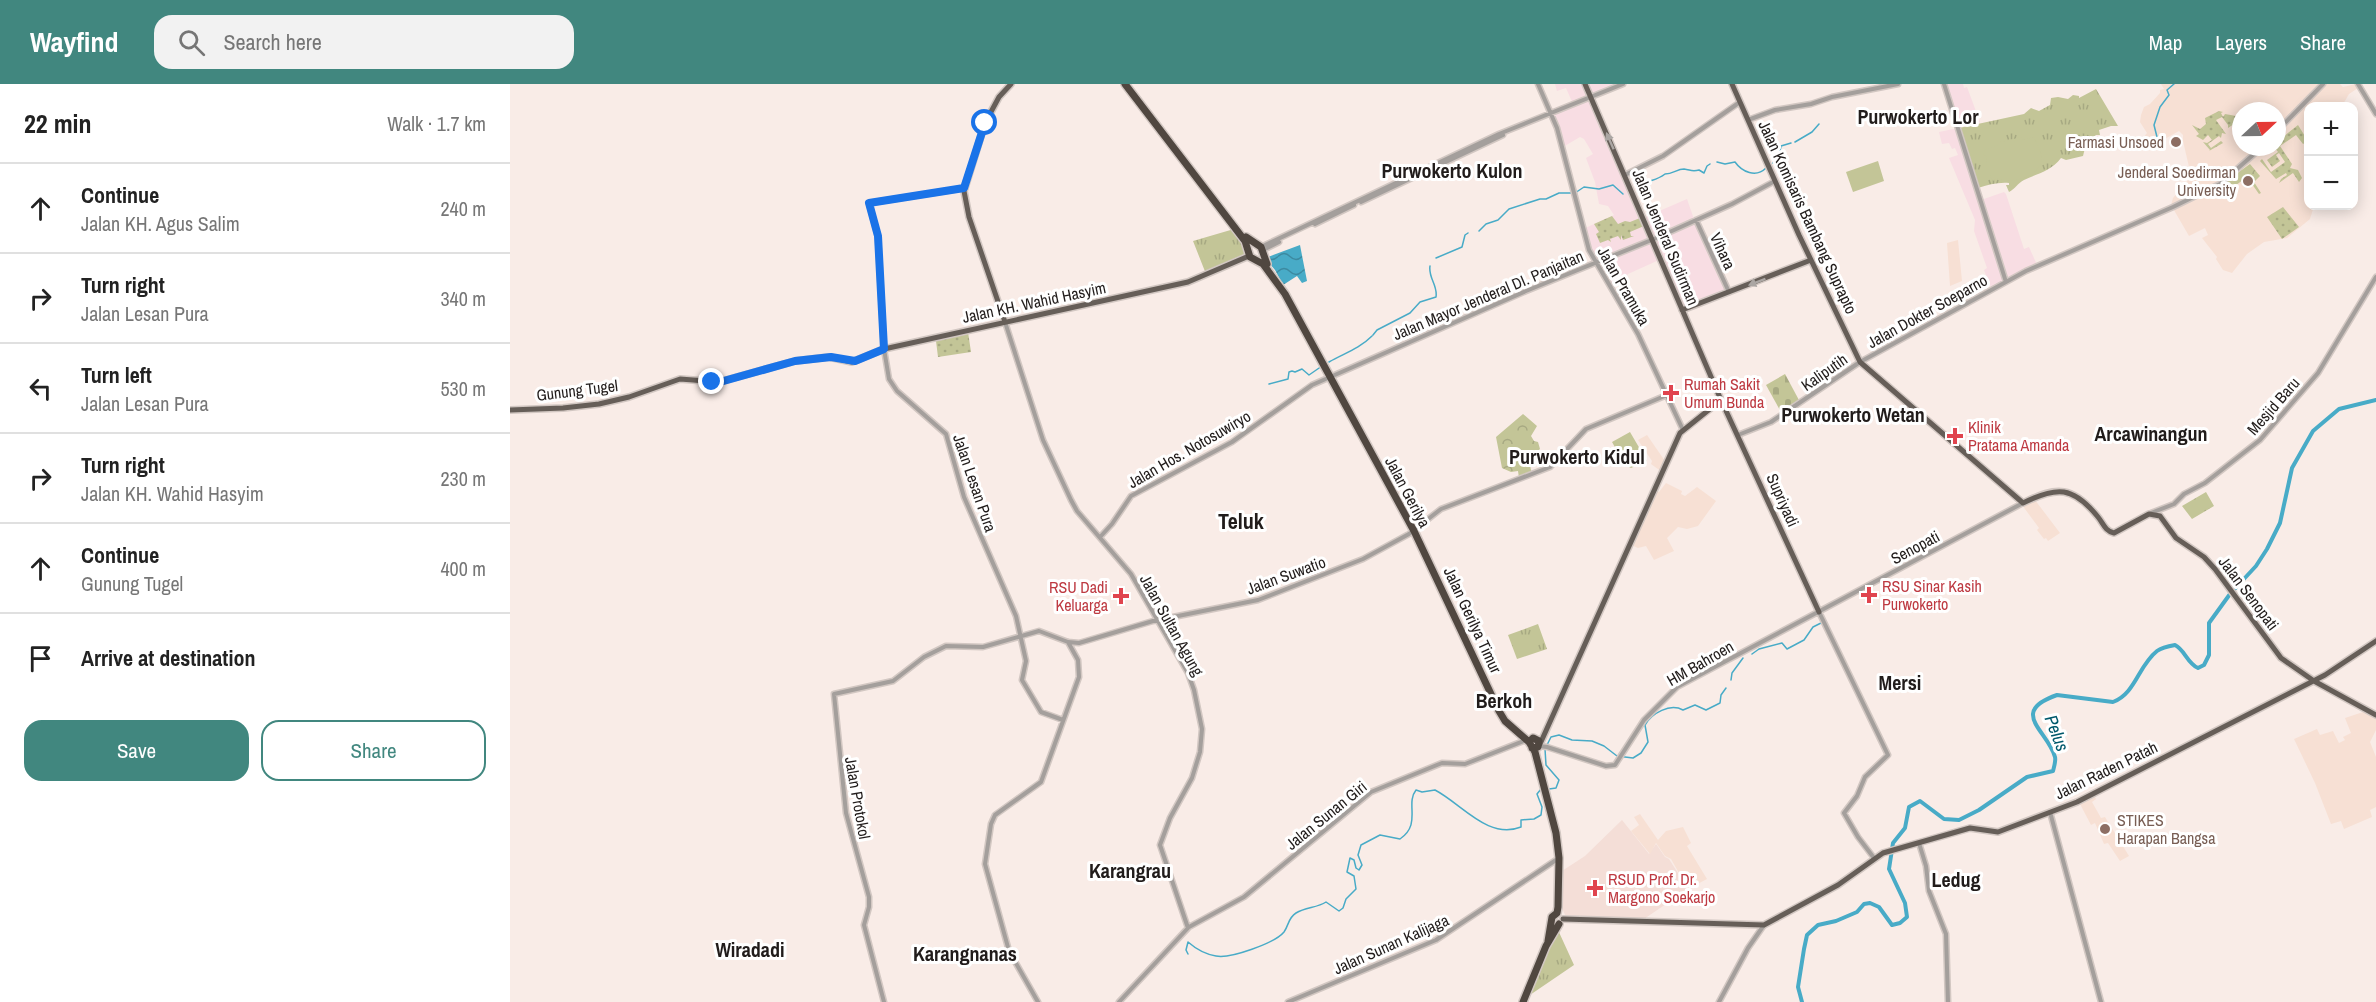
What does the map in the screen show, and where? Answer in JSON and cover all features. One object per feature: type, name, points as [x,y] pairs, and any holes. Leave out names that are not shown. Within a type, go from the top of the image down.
[{"type":"highway","name":"Jalan Gerilya","points":[[1126,84],[1226,213],[1247,238],[1261,248],[1265,261],[1284,290],[1387,476],[1450,604]]},
{"type":"highway","name":"Jalan Gerilya","points":[[1226,213],[1245,241],[1251,255],[1263,264],[1284,290]]},
{"type":"highway","points":[[1251,255],[1261,257],[1261,248]]},
{"type":"highway","points":[[1251,255],[1261,248]]},
{"type":"highway","name":"Jalan Gerilya Timur","points":[[1450,604],[1496,703],[1505,717],[1536,744]]},
{"type":"highway","points":[[1536,744],[1542,780],[1556,832],[1559,858],[1558,918]]},
{"type":"highway","points":[[1524,1002],[1558,918],[1561,849],[1542,780]]},
{"type":"main road","points":[[1005,322],[969,217],[964,188],[985,123],[999,97],[1011,84]]},
{"type":"main road","name":"Jalan Jenderal Sudirman","points":[[1585,84],[1721,400]]},
{"type":"main road","name":"Jalan Komisaris Bambang Suprapto","points":[[1732,84],[1811,260],[1860,362]]},
{"type":"main road","name":"Jalan KH. Wahid Hasyim","points":[[821,357],[855,361],[884,349],[1188,282],[1251,255]]},
{"type":"main road","points":[[1682,310],[1811,260]]},
{"type":"main road","name":"Gunung Tugel","points":[[510,410],[599,404],[629,397],[680,379],[720,382],[795,361],[821,357]]},
{"type":"main road","points":[[1860,362],[2023,502],[2049,491],[2066,491],[2084,502],[2108,531],[2114,533],[2151,513],[2160,513]]},
{"type":"main road","points":[[1536,744],[1544,734],[1632,537],[1683,430],[1721,400]]},
{"type":"main road","name":"Supriyadi","points":[[1721,400],[1819,612]]},
{"type":"main road","name":"Jalan Senopati","points":[[2160,513],[2175,537],[2204,557],[2281,658],[2314,681],[2376,715]]},
{"type":"main road","name":"Jalan Raden Patah","points":[[1764,925],[1839,884],[1883,853],[1970,828],[1998,831],[2083,799],[2314,681],[2376,641]]},
{"type":"main road","points":[[1558,918],[1764,925]]},
{"type":"street","name":"Jalan Pramuka","points":[[1538,84],[1557,128],[1587,246],[1638,334],[1683,430]]},
{"type":"street","points":[[1261,248],[1506,132],[1623,84]]},
{"type":"street","points":[[1748,120],[1778,109],[1811,104],[1898,84]]},
{"type":"street","points":[[1944,84],[2006,282]]},
{"type":"street","points":[[2286,122],[2323,84]]},
{"type":"street","points":[[2358,84],[2376,114]]},
{"type":"street","points":[[1625,175],[1664,156],[1740,102]]},
{"type":"street","name":"Jalan Dokter Soeparno","points":[[1860,362],[2034,267],[2204,192],[2222,182],[2252,156]]},
{"type":"street","name":"Jalan Mayor Jenderal DI. Panjaitan","points":[[1332,376],[1652,240],[1775,181]]},
{"type":"street","name":"Jalan Lesan Pura","points":[[964,188],[869,203],[878,236],[884,349],[889,379],[893,386],[946,434],[964,497],[1016,616],[1026,662],[1022,680],[1042,713],[1064,720]]},
{"type":"street","name":"Vihara","points":[[1696,220],[1730,293]]},
{"type":"street","name":"Mesjid Baru","points":[[2160,513],[2172,506],[2184,494],[2205,483],[2260,440],[2318,373],[2376,277]]},
{"type":"street","name":"Jalan Sultan Agung","points":[[1005,322],[1043,440],[1074,506],[1131,574],[1190,677],[1202,729],[1202,740],[1196,769],[1160,845],[1188,928]]},
{"type":"street","name":"Kaliputih","points":[[1738,435],[1769,423],[1786,413],[1860,362]]},
{"type":"street","name":"Jalan Hos. Notosuwiryo","points":[[1101,536],[1131,496],[1232,442],[1309,387],[1332,376]]},
{"type":"street","name":"Jalan Suwatio","points":[[1075,643],[1158,620],[1248,603],[1363,559],[1416,531],[1441,509],[1550,467],[1586,429],[1666,395]]},
{"type":"street","name":"Senopati","points":[[1819,612],[2023,502]]},
{"type":"street","points":[[1819,612],[1887,753],[1866,775],[1856,797],[1845,813],[1858,837],[1874,858]]},
{"type":"street","name":"HM Bahroen","points":[[1536,744],[1606,766],[1615,765],[1644,720],[1677,687],[1819,612]]},
{"type":"street","points":[[1020,636],[1039,631],[1075,643],[1072,649]]},
{"type":"street","name":"Jalan Protokol","points":[[884,1002],[864,925],[869,897],[844,806],[832,696],[836,692],[891,682],[924,657],[946,646],[983,648],[1020,636]]},
{"type":"street","points":[[1038,1002],[1009,951],[985,859],[995,815],[1041,783],[1079,670],[1078,660],[1068,642]]},
{"type":"street","name":"Jalan Sunan Giri","points":[[1188,928],[1244,897],[1371,792],[1442,763],[1465,764],[1536,744]]},
{"type":"street","points":[[2050,812],[2101,1002]]},
{"type":"street","points":[[1919,842],[1927,869],[1929,891],[1946,934],[1948,1002]]},
{"type":"street","name":"Jalan Sunan Kalijaga","points":[[1288,1002],[1436,940],[1559,858]]},
{"type":"street","points":[[1719,1002],[1748,948],[1764,925]]},
{"type":"street","points":[[1119,1002],[1188,928]]},
{"type":"shaded area","points":[[1555,84],[1623,84],[1591,97],[1659,260],[1628,274],[1623,283],[1610,289],[1595,263],[1583,229],[1614,215],[1608,206],[1599,204],[1595,182],[1586,158],[1593,154],[1584,139],[1580,137],[1563,147],[1552,113],[1573,104],[1566,88],[1557,91]]},
{"type":"shaded area","points":[[1944,84],[1963,84],[1964,88],[1967,87],[1980,122],[1959,128],[1981,200],[2004,192],[2006,194],[2024,249],[2029,247],[2038,267],[1992,290],[1984,270],[1987,268],[1974,231],[1975,220],[1949,158],[1958,155],[1949,143],[1942,144],[1939,132],[1958,128]]},
{"type":"shaded area","name":"Jenderal Soedirman University","points":[[2161,84],[2340,84],[2343,87],[2356,84],[2358,88],[2349,94],[2344,102],[2304,102],[2304,210],[2313,210],[2310,219],[2287,238],[2264,242],[2247,254],[2232,273],[2223,270],[2217,257],[2202,238],[2208,235],[2205,228],[2189,236],[2171,205],[2173,198],[2194,173],[2189,167],[2183,135],[2179,131],[2152,146],[2144,143],[2143,138],[2147,133],[2140,122],[2141,115],[2144,107],[2150,104],[2160,90],[2164,89]]},
{"type":"shaded area","name":"Farmasi Unsoed","points":[[2179,137],[2183,141],[2174,148],[2170,143]]},
{"type":"shaded area","points":[[1687,199],[1695,222],[1729,293],[1683,310],[1643,218]]},
{"type":"shaded area","points":[[1958,240],[1962,281],[1950,286],[1947,243]]},
{"type":"shaded area","points":[[1647,435],[1665,461],[1662,472],[1651,464],[1652,461],[1638,440]]},
{"type":"shaded area","points":[[1666,483],[1682,491],[1681,494],[1685,496],[1697,487],[1716,501],[1698,526],[1687,529],[1678,527],[1667,538],[1674,551],[1654,560],[1646,546],[1638,548],[1631,545],[1655,489],[1659,492]]},
{"type":"shaded area","points":[[2035,500],[2060,533],[2048,541],[2037,530],[2039,528],[2022,505]]},
{"type":"shaded area","points":[[2366,711],[2376,716],[2376,730],[2370,742],[2376,757],[2376,807],[2370,810],[2372,817],[2344,829],[2341,821],[2331,824],[2294,739],[2317,729],[2320,735],[2333,731],[2339,743],[2345,740],[2343,737],[2351,733],[2345,718]]},
{"type":"shaded area","name":"STIKES Harapan Bangsa","points":[[2095,797],[2096,799],[2092,802],[2101,818],[2105,817],[2129,856],[2120,861],[2108,843],[2104,844],[2095,823],[2091,825],[2080,804]]},
{"type":"shaded area","points":[[1640,814],[1658,840],[1666,831],[1683,827],[1691,843],[1687,846],[1707,879],[1688,889],[1671,859],[1665,856],[1656,843],[1650,854],[1631,831],[1639,825],[1634,817]]},
{"type":"shaded area","points":[[1622,820],[1649,854],[1656,844],[1669,859],[1688,889],[1644,919],[1565,915],[1562,908],[1562,871],[1585,856]]},
{"type":"green space","points":[[2096,89],[2118,126],[2099,130],[2100,135],[2091,139],[2092,147],[2085,148],[2083,156],[2066,160],[2061,158],[2049,169],[2024,180],[2009,192],[2006,185],[2009,183],[1997,183],[1978,188],[1959,128],[2024,114],[2031,108],[2039,111],[2050,105],[2051,98],[2068,99],[2073,95],[2079,98]]},
{"type":"green space","points":[[2219,111],[2223,112],[2221,113],[2223,117],[2225,114],[2232,115],[2232,125],[2228,128],[2222,117],[2216,120],[2226,134],[2222,133],[2221,138],[2219,136],[2208,144],[2211,148],[2221,141],[2223,143],[2209,151],[2203,142],[2207,143],[2212,140],[2208,135],[2203,140],[2196,136],[2199,134],[2192,125],[2200,129],[2206,124],[2205,118]]},
{"type":"green space","points":[[2298,125],[2304,135],[2304,143],[2296,135],[2286,142],[2286,135]]},
{"type":"green space","points":[[2022,137],[2023,140],[2034,137],[2042,156],[2041,163],[2032,174],[2025,178],[2003,180],[1996,178],[1994,181],[1990,178],[1991,175],[1986,165],[1987,156],[1983,155],[1985,150],[2000,145],[2000,142]]},
{"type":"green space","points":[[2286,155],[2292,164],[2290,168],[2298,170],[2302,178],[2299,182],[2293,173],[2279,183],[2287,175],[2286,173],[2276,179],[2260,161],[2262,159],[2271,172],[2285,162],[2281,156]]},
{"type":"green space","points":[[2277,156],[2280,161],[2272,167],[2267,160]]},
{"type":"green space","points":[[1878,161],[1884,181],[1853,192],[1846,172]]},
{"type":"green space","points":[[2250,164],[2260,176],[2254,182],[2261,193],[2259,194],[2247,177],[2232,188],[2232,191],[2226,192],[2222,184]]},
{"type":"green space","points":[[2283,207],[2299,227],[2282,239],[2267,217]]},
{"type":"green space","points":[[1612,216],[1618,224],[1640,218],[1644,226],[1630,232],[1631,236],[1634,236],[1623,240],[1621,235],[1621,240],[1618,236],[1610,239],[1611,242],[1608,240],[1600,243],[1596,234],[1599,232],[1594,224]]},
{"type":"green space","points":[[1234,229],[1246,246],[1243,257],[1206,274],[1193,241]]},
{"type":"green space","points":[[968,332],[971,352],[938,357],[936,341]]},
{"type":"green space","points":[[1785,374],[1800,402],[1781,412],[1766,385]]},
{"type":"green space","points":[[1523,414],[1537,426],[1531,436],[1534,441],[1538,442],[1540,449],[1531,460],[1532,473],[1519,478],[1518,471],[1511,472],[1502,468],[1496,437]]},
{"type":"green space","points":[[1630,432],[1647,461],[1631,468],[1625,465],[1612,442]]},
{"type":"green space","points":[[2206,492],[2214,506],[2192,519],[2182,506]]},
{"type":"green space","points":[[1538,624],[1547,649],[1517,659],[1508,635]]},
{"type":"green space","points":[[1558,930],[1574,965],[1527,997],[1554,933]]},
{"type":"water","points":[[1300,245],[1307,281],[1302,283],[1297,276],[1283,285],[1265,258]]},
{"type":"waterway","points":[[2146,141],[2151,142],[2157,137],[2154,125],[2160,107],[2169,95],[2167,90],[2174,84]]},
{"type":"waterway","points":[[1795,142],[1812,132],[1819,124]]},
{"type":"waterway","points":[[1773,163],[1779,156],[1781,146],[1791,143]]},
{"type":"waterway","points":[[1717,162],[1725,164],[1735,162],[1741,169],[1754,173],[1766,168]]},
{"type":"waterway","points":[[1637,188],[1665,174],[1682,169],[1699,170],[1704,173],[1710,164]]},
{"type":"waterway","points":[[1479,231],[1486,224],[1498,220],[1509,209],[1559,193],[1575,193],[1584,187],[1599,189],[1613,185],[1623,194]]},
{"type":"waterway","points":[[1436,258],[1462,247],[1465,235],[1468,233]]},
{"type":"waterway","points":[[1373,335],[1377,330],[1410,313],[1420,302],[1436,297],[1430,266]]},
{"type":"waterway","points":[[1329,362],[1357,348],[1372,336]]},
{"type":"waterway","points":[[1269,384],[1288,379],[1289,372],[1302,369],[1309,375],[1322,366]]},
{"type":"waterway","name":"Pelus","points":[[1802,1002],[1798,987],[1804,949],[1807,935],[1818,925],[1836,921],[1857,912],[1864,904],[1870,903],[1879,907],[1892,925],[1900,923],[1907,917],[1905,903],[1889,869],[1893,843],[1905,828],[1909,807],[1920,801],[1944,819],[1959,820],[1979,810],[2027,777],[2053,771],[2055,757],[2035,723],[2033,715],[2035,708],[2043,701],[2057,695],[2113,702],[2127,692],[2151,657],[2159,650],[2170,646],[2178,647],[2198,668],[2204,665],[2209,655],[2209,623],[2230,594],[2256,566],[2267,549],[2280,523],[2292,468],[2313,431],[2339,409],[2376,400]]},
{"type":"waterway","points":[[1752,654],[1759,649],[1782,643],[1787,649],[1804,640],[1813,627],[1821,623]]},
{"type":"waterway","points":[[1731,680],[1732,673],[1743,658]]},
{"type":"waterway","points":[[1547,745],[1551,737],[1559,735],[1572,740],[1592,741],[1604,746],[1617,756],[1633,758],[1641,753],[1648,742],[1645,725],[1657,713],[1673,708],[1683,710],[1695,705],[1706,710],[1720,703],[1721,695],[1726,688]]},
{"type":"waterway","points":[[1545,749],[1546,765],[1559,780],[1556,788],[1549,789]]},
{"type":"waterway","points":[[1188,954],[1186,950],[1188,942],[1200,951],[1216,956],[1241,953],[1272,941],[1284,932],[1291,917],[1300,911],[1326,902],[1339,911],[1356,889],[1354,876],[1347,872],[1350,858],[1354,860],[1359,870],[1362,865],[1358,855],[1361,845],[1380,835],[1400,839],[1407,833],[1412,821],[1412,801],[1416,790],[1422,792],[1435,790],[1486,825],[1509,830],[1521,827],[1521,820],[1534,819],[1541,815],[1542,807],[1537,794],[1541,789]]},
{"type":"place","name":"Farmasi Unsoed","points":[[2176,142]]},
{"type":"place","name":"Jenderal Soedirman University","points":[[2248,181]]},
{"type":"place","name":"Rumah Sakit Umum Bunda","points":[[1671,393]]},
{"type":"place","name":"Klinik Pratama Amanda","points":[[1955,436]]},
{"type":"place","name":"RSU Sinar Kasih Purwokerto","points":[[1869,595]]},
{"type":"place","name":"RSU Dadi Keluarga","points":[[1121,596]]},
{"type":"place","name":"STIKES Harapan Bangsa","points":[[2105,829]]},
{"type":"place","name":"RSUD Prof. Dr. Margono Soekarjo","points":[[1595,888]]},
{"type":"district","name":"Purwokerto Lor","points":[[1918,116]]},
{"type":"district","name":"Purwokerto Kulon","points":[[1452,170]]},
{"type":"district","name":"Purwokerto Wetan","points":[[1853,414]]},
{"type":"district","name":"Arcawinangun","points":[[2151,433]]},
{"type":"district","name":"Purwokerto Kidul","points":[[1577,456]]},
{"type":"district","name":"Teluk","points":[[1241,521]]},
{"type":"district","name":"Mersi","points":[[1900,682]]},
{"type":"district","name":"Berkoh","points":[[1504,700]]},
{"type":"district","name":"Karangrau","points":[[1130,870]]},
{"type":"district","name":"Ledug","points":[[1956,879]]},
{"type":"district","name":"Wiradadi","points":[[750,949]]},
{"type":"district","name":"Karangnanas","points":[[965,953]]},
{"type":"route","points":[[712,382],[720,382],[795,361],[831,357],[855,361],[884,349],[878,236],[869,203],[964,188],[985,123]]}]
